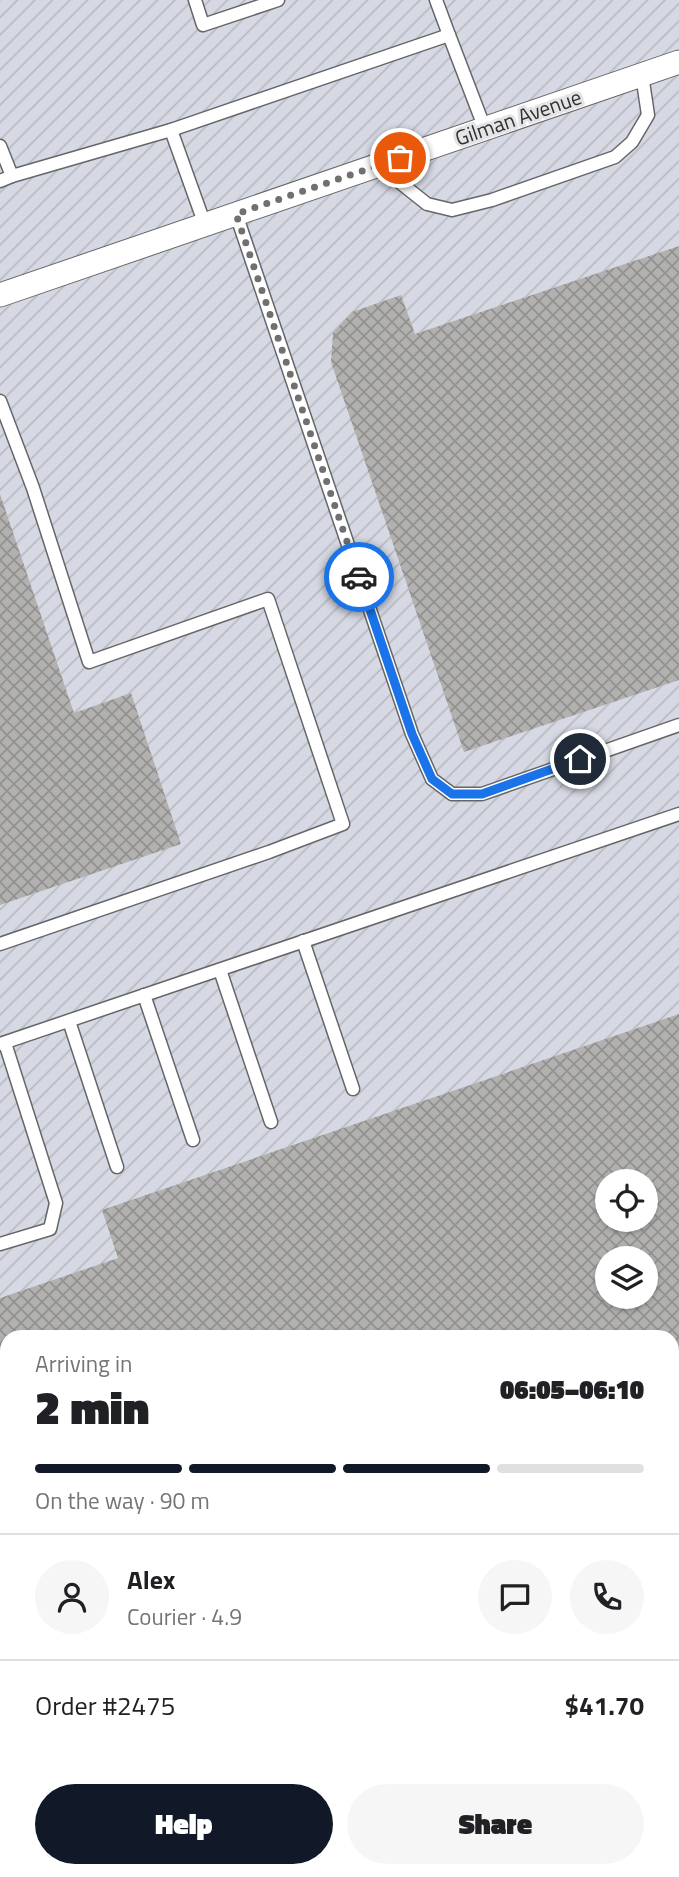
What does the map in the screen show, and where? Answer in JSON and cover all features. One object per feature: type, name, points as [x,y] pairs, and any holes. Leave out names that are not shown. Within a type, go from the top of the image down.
[{"type":"street","name":"Gilman Avenue","points":[[0,295],[679,62]]},
{"type":"lane","points":[[194,0],[203,26],[278,0]]},
{"type":"lane","points":[[436,0],[485,129]]},
{"type":"lane","points":[[0,146],[6,178],[171,130],[449,35]]},
{"type":"lane","points":[[378,165],[427,204],[452,211],[517,191],[615,157],[632,142],[648,115],[642,75]]},
{"type":"lane","points":[[171,130],[205,225]]},
{"type":"lane","points":[[236,214],[412,734],[432,779],[452,794],[482,794],[679,725]]},
{"type":"lane","points":[[0,401],[33,488],[89,663],[268,599],[343,824],[270,852],[0,944]]},
{"type":"lane","points":[[0,1244],[50,1229],[56,1203],[2,1043],[679,814]]},
{"type":"lane","points":[[303,942],[353,1089]]},
{"type":"lane","points":[[220,970],[271,1122]]},
{"type":"lane","points":[[144,995],[193,1140]]},
{"type":"lane","points":[[69,1021],[117,1167]]},
{"type":"shaded area","points":[[0,0],[679,0],[679,1330],[0,1330]]},
{"type":"building","points":[[679,246],[679,680],[464,752],[331,362],[333,333],[352,312],[401,295],[415,334]]},
{"type":"building","points":[[0,494],[74,713],[131,693],[181,844],[0,905]]},
{"type":"building","points":[[679,1014],[679,1330],[0,1330],[0,1298],[118,1258],[102,1210]]},
{"type":"way so far","points":[[359,577],[236,214],[400,158]]},
{"type":"route","points":[[359,577],[412,734],[432,779],[452,794],[482,794],[580,759]]}]
